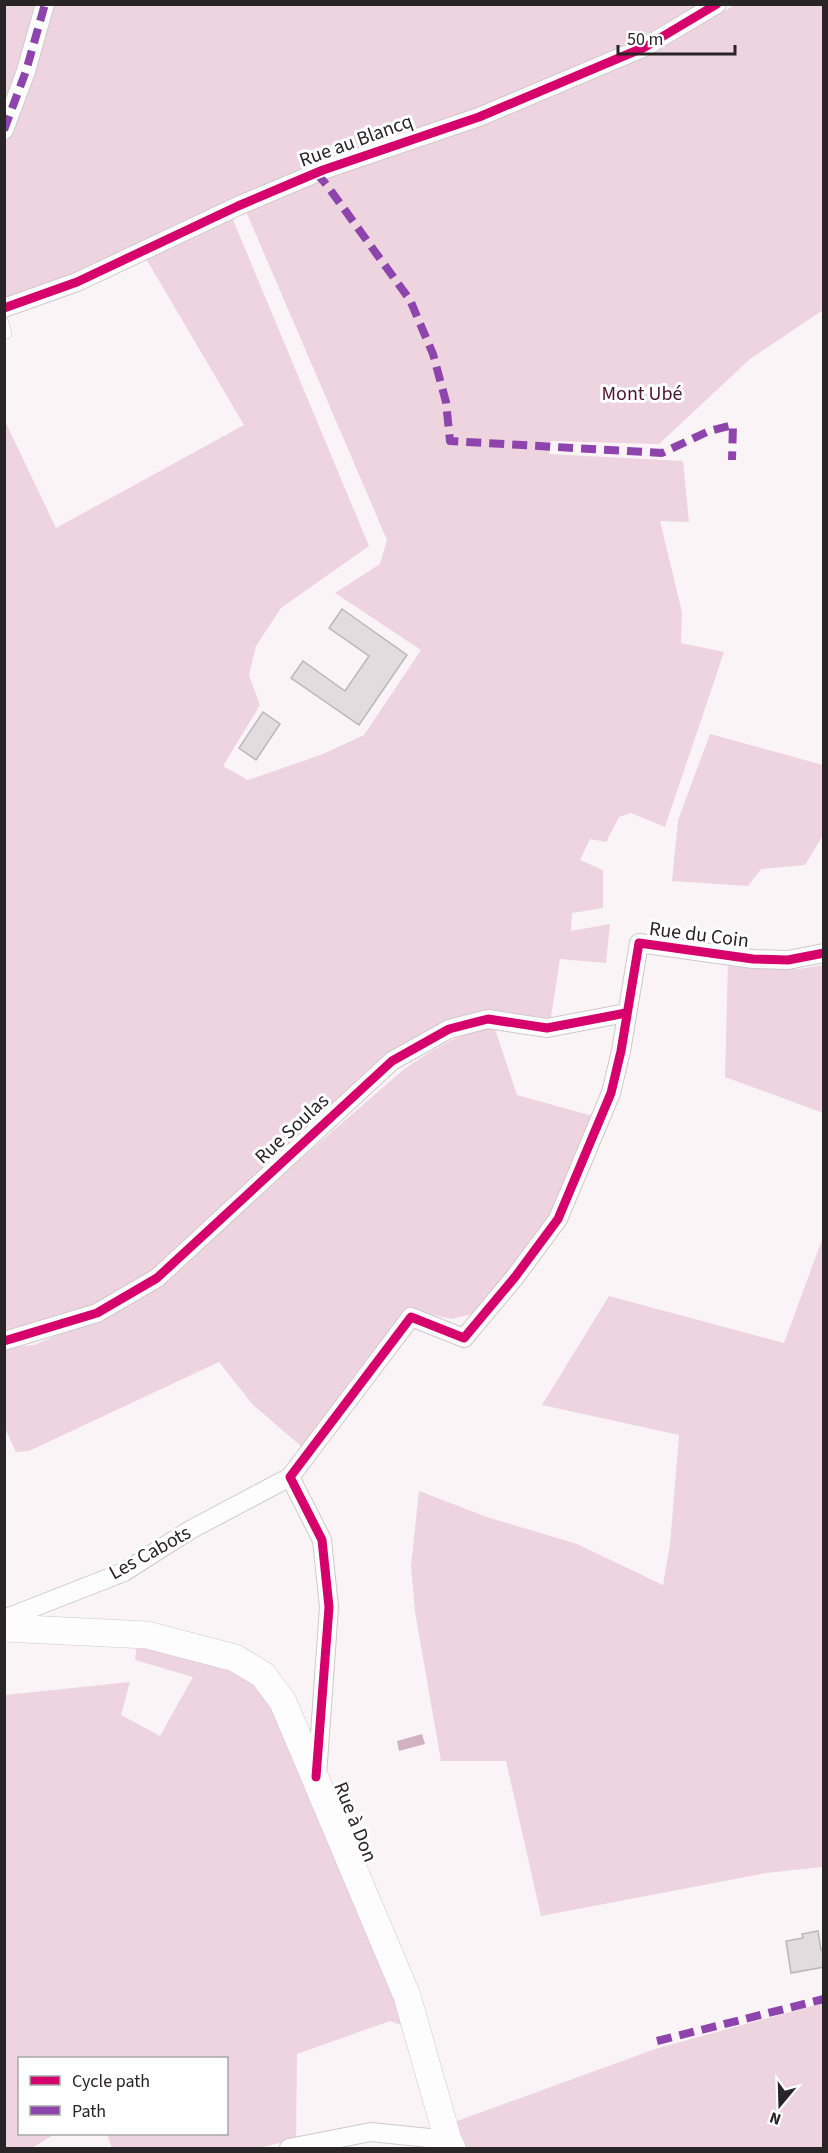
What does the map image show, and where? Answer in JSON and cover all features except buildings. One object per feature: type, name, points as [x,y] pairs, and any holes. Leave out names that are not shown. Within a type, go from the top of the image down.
[{"type":"main road","name":"Rue à Don","points":[[4,1628],[147,1635],[235,1658],[263,1675],[284,1702],[406,1995],[450,2144]]},
{"type":"street","points":[[4,130],[26,71],[45,4]]},
{"type":"street","name":"Rue au Blancq","points":[[4,308],[77,282],[238,206],[323,170],[479,117],[635,51],[717,4]]},
{"type":"street","name":"Rue du Coin","points":[[626,1013],[639,943],[753,959],[788,960],[824,954]]},
{"type":"street","points":[[316,1777],[329,1607],[322,1540],[290,1477],[411,1317],[464,1338],[515,1277],[558,1219],[611,1093],[621,1051],[626,1013]]},
{"type":"street","name":"Rue Soulas","points":[[4,1341],[97,1313],[157,1278],[392,1061],[449,1029],[488,1019],[547,1028],[626,1013]]},
{"type":"street","name":"Les Cabots","points":[[4,1619],[124,1572],[190,1530],[290,1477]]},
{"type":"street","points":[[289,2148],[371,2132],[450,2144]]},
{"type":"lane","points":[[4,322],[7,334]]},
{"type":"green space","points":[[5,5],[38,5],[5,115]]},
{"type":"green space","points":[[52,5],[698,5],[640,38],[478,110],[5,300],[4,140]]},
{"type":"green space","name":"Mont Ubé","points":[[735,5],[823,5],[823,310],[750,359],[659,444],[551,441],[549,454],[683,461],[689,522],[660,521],[682,612],[681,643],[724,652],[665,827],[631,813],[619,817],[606,842],[590,839],[580,860],[603,870],[603,908],[572,913],[571,931],[610,924],[606,963],[560,959],[550,1023],[447,1023],[148,1276],[91,1308],[5,1334],[4,419],[56,528],[244,425],[145,257],[231,215],[369,546],[281,608],[256,646],[249,675],[260,705],[223,766],[248,780],[323,754],[364,735],[421,650],[335,593],[380,564],[387,540],[245,209],[655,48]]},
{"type":"green space","points":[[710,734],[823,765],[823,835],[805,865],[761,869],[748,886],[672,881],[678,820]]},
{"type":"green space","points":[[728,962],[799,969],[823,965],[823,1113],[725,1077]]},
{"type":"green space","points":[[494,1026],[517,1095],[596,1117],[549,1218],[513,1270],[473,1314],[451,1319],[408,1309],[302,1447],[253,1405],[219,1362],[29,1451],[16,1452],[5,1428],[4,1348],[34,1345],[92,1321],[154,1286],[403,1070],[457,1038]]},
{"type":"green space","points":[[823,1237],[823,1867],[766,1873],[541,1916],[506,1761],[441,1761],[415,1612],[411,1566],[419,1491],[487,1517],[577,1544],[663,1585],[670,1545],[679,1435],[542,1405],[609,1296],[784,1343]]},
{"type":"green space","points":[[137,1642],[245,1673],[272,1705],[407,2027],[390,2021],[297,2054],[296,2139],[259,2148],[112,2148],[107,2135],[228,2135],[228,2057],[18,2057],[18,2135],[53,2135],[32,2148],[5,2148],[5,1695],[130,1682],[121,1715],[160,1736],[193,1677],[135,1660]]},
{"type":"green space","points":[[823,2003],[823,2148],[463,2148],[455,2134],[457,2121],[658,2048]]},
{"type":"shaded area","points":[[422,1734],[425,1744],[399,1751],[397,1741]]},
{"type":"marked path","points":[[4,130],[26,71],[45,4]]},
{"type":"marked path","points":[[316,173],[410,300],[433,354],[446,402],[450,441],[662,453],[709,431],[733,425],[732,460]]},
{"type":"marked path","points":[[657,2041],[824,1999]]},
{"type":"cycle path","points":[[4,308],[77,282],[238,206],[323,170],[479,117],[645,47],[717,4]]},
{"type":"cycle path","points":[[316,1777],[329,1607],[322,1540],[290,1477],[411,1317],[464,1338],[515,1277],[558,1219],[611,1093],[621,1051],[639,943],[753,959],[788,960],[824,953]]},
{"type":"cycle path","points":[[4,1341],[97,1313],[157,1278],[392,1061],[449,1029],[488,1019],[547,1028],[626,1013]]}]
